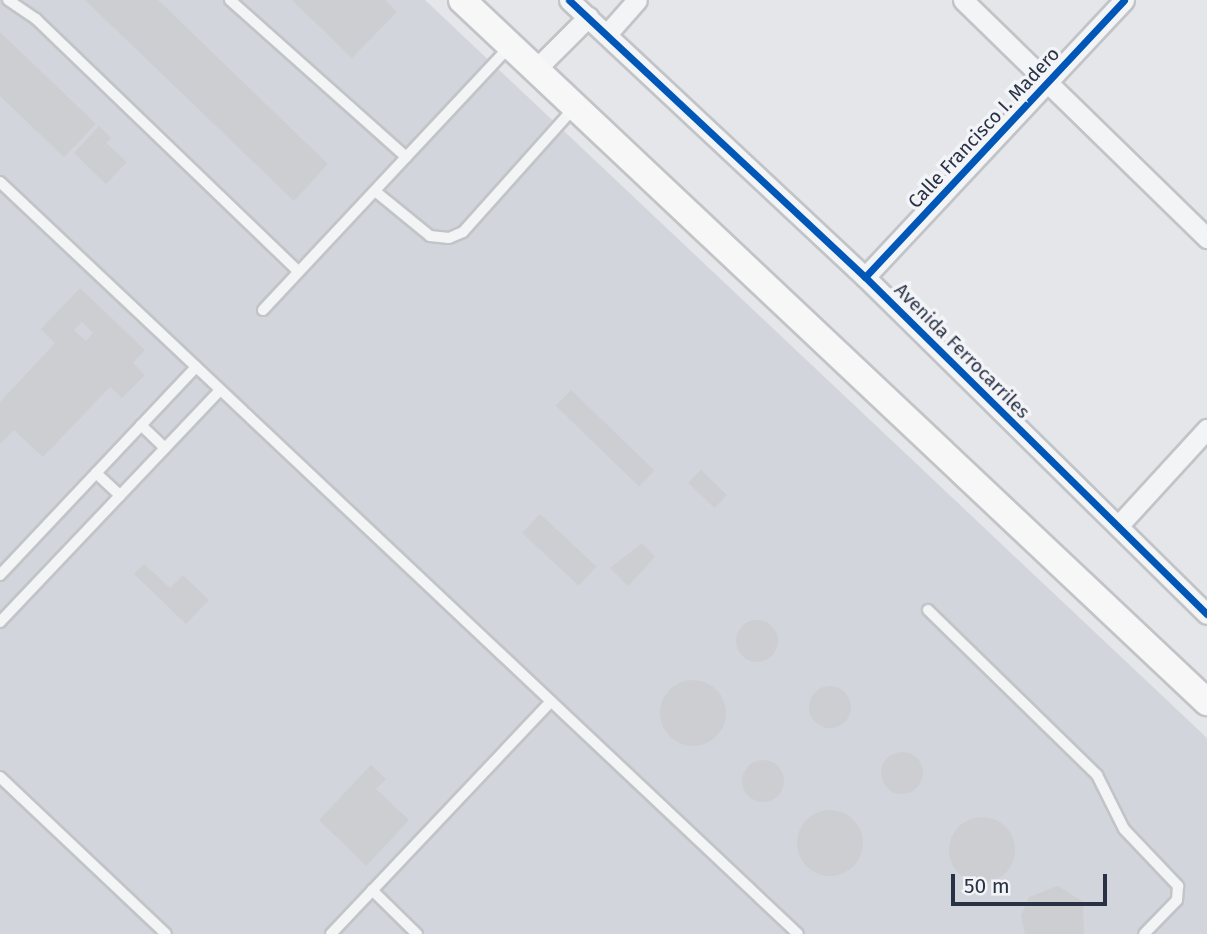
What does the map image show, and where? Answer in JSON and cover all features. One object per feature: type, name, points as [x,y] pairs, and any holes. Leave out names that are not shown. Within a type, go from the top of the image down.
[{"type":"main road","points":[[462,0],[1207,702]]},
{"type":"street","name":"Avenida Ferrocarriles","points":[[569,0],[865,277],[1207,614]]},
{"type":"street","points":[[607,34],[637,0]]},
{"type":"street","points":[[962,0],[1051,82],[1207,238]]},
{"type":"street","name":"Calle Francisco I. Madero","points":[[865,277],[1051,82],[1124,0]]},
{"type":"street","points":[[537,69],[588,17]]},
{"type":"street","points":[[1118,526],[1207,429]]},
{"type":"lane","points":[[8,0],[36,19],[298,271]]},
{"type":"lane","points":[[230,0],[406,157]]},
{"type":"lane","points":[[263,310],[511,45]]},
{"type":"lane","points":[[375,191],[430,236],[449,239],[463,232],[576,106]]},
{"type":"lane","points":[[0,182],[798,934]]},
{"type":"lane","points":[[0,575],[196,367]]},
{"type":"lane","points":[[0,622],[220,390]]},
{"type":"lane","points":[[141,425],[165,448]]},
{"type":"lane","points":[[96,473],[120,495]]},
{"type":"lane","points":[[928,610],[1097,775],[1124,830],[1178,886],[1177,900],[1144,934]]},
{"type":"lane","points":[[331,934],[551,701]]},
{"type":"lane","points":[[0,777],[166,934]]},
{"type":"lane","points":[[372,890],[417,934]]},
{"type":"shaded area","points":[[0,0],[425,0],[1207,738],[1207,934],[0,934]]},
{"type":"building","points":[[85,0],[158,0],[328,164],[294,201]]},
{"type":"building","points":[[292,0],[385,0],[397,12],[352,58]]},
{"type":"building","points":[[0,32],[96,124],[64,157],[0,96]]},
{"type":"building","points":[[99,126],[111,138],[106,143],[127,162],[106,184],[74,153]]},
{"type":"building","points":[[80,288],[145,350],[133,363],[145,375],[122,398],[110,387],[43,457],[14,430],[0,444],[0,402],[55,343],[41,329]],"holes":[[[82,322],[93,333],[86,341],[74,330]]]},
{"type":"building","points":[[571,390],[654,471],[639,486],[556,406]]},
{"type":"building","points":[[701,470],[727,495],[714,508],[688,483]]},
{"type":"building","points":[[540,514],[596,567],[579,586],[522,533]]},
{"type":"building","points":[[642,543],[655,557],[628,586],[610,568]]},
{"type":"building","points":[[144,564],[170,588],[183,575],[209,600],[186,624],[134,574]]},
{"type":"building","points":[[757,620],[772,626],[778,641],[772,656],[757,662],[742,656],[736,641],[742,626]]},
{"type":"building","points":[[693,680],[706,682],[721,695],[726,713],[724,726],[711,741],[693,746],[680,744],[665,731],[660,713],[662,700],[675,685]]},
{"type":"building","points":[[830,686],[845,692],[851,707],[845,722],[830,728],[815,722],[809,707],[815,692]]},
{"type":"building","points":[[902,752],[917,758],[923,773],[917,788],[902,794],[887,788],[881,773],[887,758]]},
{"type":"building","points":[[763,760],[778,766],[784,781],[778,796],[763,802],[748,796],[742,781],[748,766]]},
{"type":"building","points":[[371,765],[386,779],[376,789],[409,820],[366,866],[319,820]]},
{"type":"building","points":[[830,810],[843,812],[858,825],[863,843],[861,856],[848,871],[830,876],[817,874],[802,861],[797,843],[799,830],[812,815]]},
{"type":"building","points":[[976,817],[988,817],[1000,822],[1010,832],[1015,850],[1013,863],[1000,878],[988,883],[976,883],[964,878],[954,868],[949,856],[949,844],[954,832],[964,822]]},
{"type":"building","points":[[1058,886],[1083,902],[1084,934],[1025,934],[1021,916],[1029,897]]},
{"type":"cycle path","points":[[569,0],[865,277],[1207,614]]},
{"type":"cycle path","points":[[865,277],[1124,0]]}]
